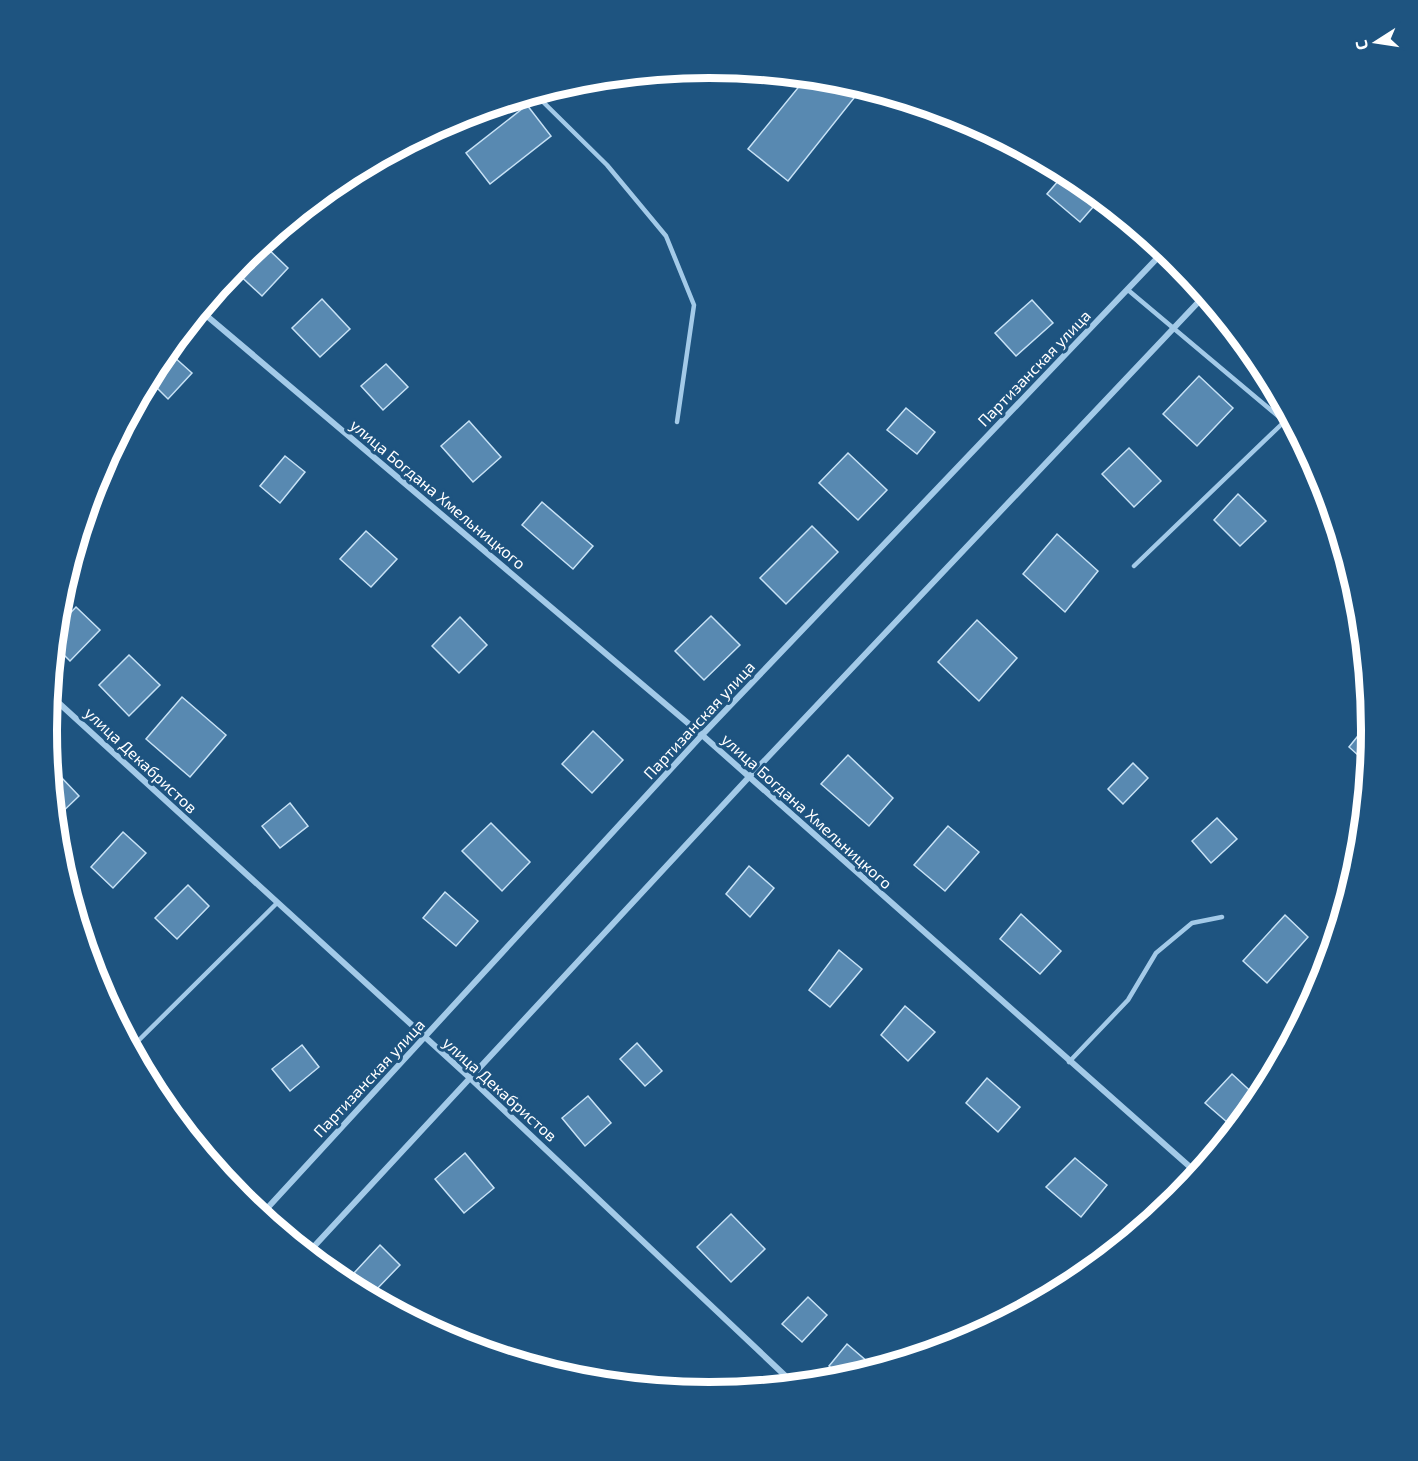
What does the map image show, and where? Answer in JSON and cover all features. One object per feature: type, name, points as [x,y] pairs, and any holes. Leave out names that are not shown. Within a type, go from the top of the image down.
[{"type":"street","name":"Партизанская улица","points":[[266,1209],[702,735],[1158,258]]},
{"type":"street","points":[[312,1248],[748,777],[1199,301]]},
{"type":"street","name":"улица Богдана Хмельницкого","points":[[207,316],[702,735],[1191,1168]]},
{"type":"street","name":"улица Декабристов","points":[[58,702],[424,1039],[470,1078],[788,1378]]},
{"type":"lane","points":[[542,101],[607,165],[666,236],[694,304],[677,422]]},
{"type":"lane","points":[[1128,290],[1281,418]]},
{"type":"lane","points":[[1134,566],[1284,422]]},
{"type":"lane","points":[[137,1042],[277,903]]},
{"type":"lane","points":[[1069,1062],[1128,1000],[1156,953],[1192,923],[1222,917]]},
{"type":"building","points":[[800,85],[856,96],[788,181],[748,149]]},
{"type":"building","points":[[527,105],[551,136],[490,184],[466,153]]},
{"type":"building","points":[[1059,180],[1095,205],[1080,222],[1047,194]]},
{"type":"building","points":[[269,250],[288,268],[262,296],[241,277]]},
{"type":"building","points":[[322,299],[350,329],[320,357],[292,328]]},
{"type":"building","points":[[1032,300],[1053,323],[1016,356],[995,333]]},
{"type":"building","points":[[175,358],[192,373],[168,399],[155,386]]},
{"type":"building","points":[[386,364],[408,387],[383,410],[361,386]]},
{"type":"building","points":[[1199,376],[1233,408],[1197,446],[1163,414]]},
{"type":"building","points":[[906,408],[935,432],[917,454],[887,430]]},
{"type":"building","points":[[469,421],[501,457],[473,482],[441,446]]},
{"type":"building","points":[[1129,448],[1161,481],[1134,507],[1102,474]]},
{"type":"building","points":[[848,453],[887,490],[858,520],[819,483]]},
{"type":"building","points":[[285,456],[305,472],[280,503],[260,486]]},
{"type":"building","points":[[1238,494],[1266,521],[1240,546],[1214,520]]},
{"type":"building","points":[[542,502],[593,546],[573,569],[522,525]]},
{"type":"building","points":[[812,526],[838,552],[786,604],[760,578]]},
{"type":"building","points":[[366,531],[397,559],[371,587],[340,559]]},
{"type":"building","points":[[1057,534],[1098,571],[1065,612],[1023,574]]},
{"type":"building","points":[[76,607],[100,630],[70,661],[62,653],[68,616]]},
{"type":"building","points":[[711,616],[740,645],[704,680],[675,651]]},
{"type":"building","points":[[460,617],[487,645],[459,673],[432,646]]},
{"type":"building","points":[[977,620],[1017,658],[979,701],[938,662]]},
{"type":"building","points":[[129,655],[160,685],[129,716],[99,685]]},
{"type":"building","points":[[182,697],[226,735],[190,777],[146,739]]},
{"type":"building","points":[[593,731],[623,760],[592,793],[562,764]]},
{"type":"building","points":[[1361,732],[1360,757],[1349,747]]},
{"type":"building","points":[[848,755],[893,798],[869,826],[821,784]]},
{"type":"building","points":[[1133,763],[1148,778],[1123,804],[1108,789]]},
{"type":"building","points":[[61,777],[79,796],[63,812],[59,779]]},
{"type":"building","points":[[290,803],[308,826],[280,848],[262,826]]},
{"type":"building","points":[[1217,818],[1237,839],[1211,863],[1192,841]]},
{"type":"building","points":[[491,823],[530,862],[502,891],[462,851]]},
{"type":"building","points":[[948,826],[979,852],[945,891],[914,865]]},
{"type":"building","points":[[123,832],[146,853],[113,888],[91,867]]},
{"type":"building","points":[[749,866],[774,888],[750,917],[726,894]]},
{"type":"building","points":[[188,885],[209,906],[177,939],[155,918]]},
{"type":"building","points":[[445,892],[478,921],[456,946],[423,918]]},
{"type":"building","points":[[1021,914],[1061,951],[1040,974],[1000,939]]},
{"type":"building","points":[[1285,915],[1308,937],[1267,983],[1243,961]]},
{"type":"building","points":[[839,950],[862,969],[830,1007],[809,990]]},
{"type":"building","points":[[905,1006],[935,1032],[908,1061],[881,1035]]},
{"type":"building","points":[[637,1043],[662,1071],[645,1086],[620,1059]]},
{"type":"building","points":[[302,1045],[319,1067],[290,1091],[272,1069]]},
{"type":"building","points":[[1232,1074],[1252,1092],[1229,1123],[1205,1103]]},
{"type":"building","points":[[987,1078],[1020,1107],[998,1132],[966,1103]]},
{"type":"building","points":[[588,1096],[611,1123],[585,1146],[562,1118]]},
{"type":"building","points":[[465,1153],[494,1188],[464,1213],[435,1179]]},
{"type":"building","points":[[1075,1158],[1107,1185],[1081,1217],[1046,1187]]},
{"type":"building","points":[[731,1214],[765,1249],[731,1282],[697,1247]]},
{"type":"building","points":[[380,1245],[400,1265],[376,1290],[354,1273]]},
{"type":"building","points":[[808,1297],[827,1315],[802,1342],[782,1324]]},
{"type":"building","points":[[847,1344],[868,1362],[834,1370],[829,1366]]}]
